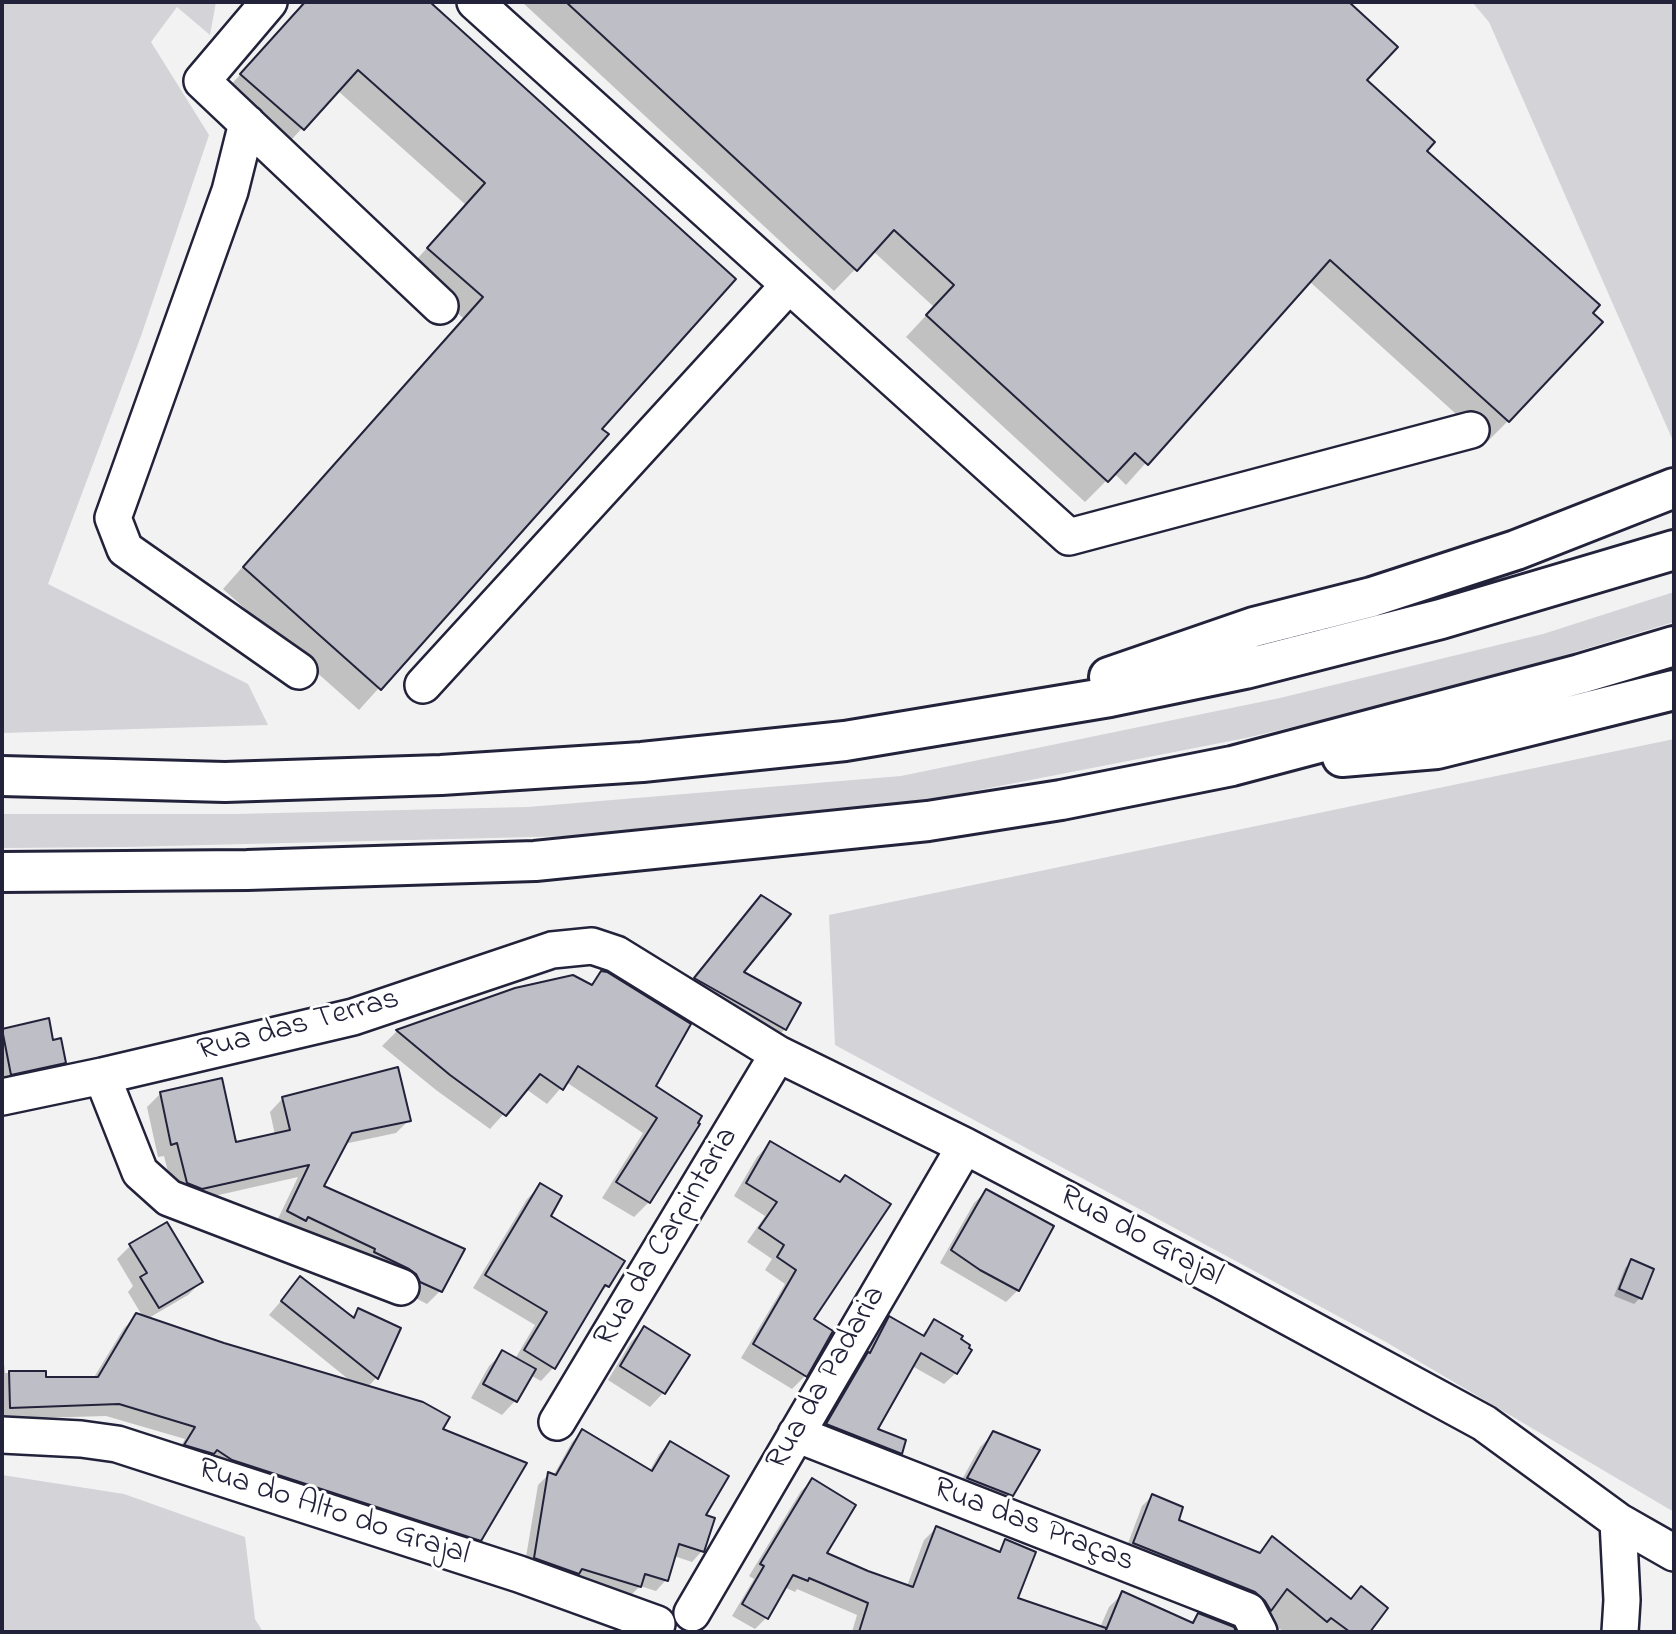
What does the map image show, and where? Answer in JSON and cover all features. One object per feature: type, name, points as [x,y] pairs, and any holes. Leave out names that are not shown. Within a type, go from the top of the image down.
[{"type":"highway","points":[[981,720],[1254,628],[1373,597],[1516,550],[1674,488]]},
{"type":"highway","points":[[2,776],[225,782],[441,775],[642,762],[845,741],[1111,697],[1245,669],[1441,619],[1674,550]]},
{"type":"highway","points":[[2,872],[247,870],[535,861],[928,821],[1061,800],[1232,766],[1554,681],[1674,646]]},
{"type":"highway","points":[[1232,766],[1437,750],[1674,690]]},
{"type":"street","points":[[269,2],[202,81],[440,306]]},
{"type":"street","points":[[475,2],[1069,537],[1471,430]]},
{"type":"street","points":[[247,123],[230,191],[113,518],[125,549],[299,671]]},
{"type":"street","points":[[423,685],[789,285]]},
{"type":"street","name":"Rua do Grajal","points":[[592,946],[616,954],[778,1054],[965,1146],[1484,1423],[1618,1521],[1674,1553]]},
{"type":"street","name":"Rua das Terras","points":[[2,1097],[353,1017],[552,950],[592,946]]},
{"type":"street","name":"Rua da Carpintaria","points":[[557,1422],[778,1054]]},
{"type":"street","points":[[102,1076],[141,1172],[169,1198],[401,1287]]},
{"type":"street","name":"Rua da Padaria","points":[[698,1623],[796,1434],[965,1146]]},
{"type":"street","name":"Rua das Praças","points":[[796,1434],[1248,1611],[1259,1632]]},
{"type":"street","name":"Rua do Alto do Grajal","points":[[2,1435],[81,1438],[117,1444],[519,1574],[656,1628]]},
{"type":"street","points":[[1618,1521],[1622,1600],[1620,1632]]},
{"type":"street","points":[[656,1628],[666,1614],[679,1609],[698,1623]]},
{"type":"shaded area","points":[[2,2],[216,2],[210,35],[177,7],[151,42],[209,135],[141,336],[48,584],[248,684],[268,725],[2,733]]},
{"type":"shaded area","points":[[1472,2],[1674,2],[1674,443],[1489,22]]},
{"type":"shaded area","points":[[1674,592],[1674,622],[1449,690],[1246,738],[902,805],[738,824],[572,836],[2,848],[2,814],[235,814],[528,807],[901,776],[1280,698],[1543,634]]},
{"type":"shaded area","points":[[1674,739],[1674,1512],[1386,1342],[835,1045],[829,915]]},
{"type":"shaded area","points":[[2,1475],[124,1494],[245,1537],[255,1619],[263,1632],[2,1632]]},
{"type":"building","points":[[305,2],[430,2],[736,279],[602,429],[609,434],[381,690],[243,567],[483,297],[427,248],[485,183],[358,70],[304,130],[240,74]]},
{"type":"building","points":[[566,2],[1349,2],[1398,47],[1367,80],[1435,142],[1427,151],[1600,305],[1593,313],[1603,322],[1509,422],[1330,260],[1148,465],[1135,453],[1108,482],[926,315],[954,285],[894,230],[857,271]]},
{"type":"building","points":[[761,895],[791,914],[744,972],[801,1003],[786,1030],[694,978]]},
{"type":"building","points":[[601,971],[607,972],[691,1024],[656,1086],[702,1116],[698,1123],[700,1124],[650,1203],[616,1182],[657,1118],[578,1066],[563,1090],[540,1074],[506,1116],[450,1075],[396,1030],[515,988],[573,975],[592,985]]},
{"type":"building","points":[[49,1018],[53,1040],[61,1038],[66,1063],[11,1075],[2,1029]]},
{"type":"building","points":[[398,1067],[411,1121],[352,1133],[324,1186],[465,1249],[442,1292],[420,1282],[416,1274],[374,1252],[375,1249],[308,1217],[306,1221],[287,1211],[309,1165],[202,1189],[187,1183],[177,1143],[171,1145],[160,1092],[222,1078],[236,1142],[290,1130],[282,1097]]},
{"type":"building","points":[[770,1141],[840,1182],[845,1175],[891,1204],[814,1319],[833,1331],[807,1377],[753,1344],[796,1270],[777,1257],[784,1245],[759,1228],[777,1202],[746,1183]]},
{"type":"building","points":[[540,1183],[562,1196],[551,1216],[625,1261],[609,1287],[605,1285],[555,1369],[524,1350],[547,1312],[485,1275]]},
{"type":"building","points":[[986,1189],[1054,1226],[1019,1291],[980,1270],[951,1250]]},
{"type":"building","points":[[167,1222],[203,1282],[159,1308],[140,1277],[147,1273],[129,1244]]},
{"type":"building","points":[[1631,1259],[1654,1269],[1642,1299],[1619,1289]]},
{"type":"building","points":[[300,1276],[354,1318],[358,1308],[401,1328],[378,1379],[281,1301]]},
{"type":"building","points":[[136,1313],[224,1343],[423,1402],[450,1417],[443,1429],[527,1463],[481,1541],[232,1460],[217,1450],[214,1454],[184,1445],[195,1427],[119,1404],[10,1408],[9,1371],[46,1371],[46,1377],[98,1377]]},
{"type":"building","points":[[889,1316],[924,1336],[934,1319],[963,1336],[961,1339],[970,1345],[972,1350],[957,1374],[921,1353],[878,1429],[906,1440],[902,1454],[826,1424],[868,1352],[870,1353]]},
{"type":"building","points":[[644,1326],[690,1355],[665,1394],[620,1366]]},
{"type":"building","points":[[502,1350],[536,1369],[517,1402],[483,1384]]},
{"type":"building","points":[[582,1429],[652,1471],[670,1441],[729,1476],[706,1515],[715,1518],[704,1552],[679,1544],[668,1581],[645,1574],[641,1587],[582,1569],[579,1574],[534,1558],[548,1472],[556,1475]]},
{"type":"building","points":[[993,1431],[1040,1450],[1013,1496],[967,1478]]},
{"type":"building","points":[[812,1478],[856,1505],[827,1553],[868,1571],[913,1587],[936,1526],[1000,1552],[1005,1539],[1036,1552],[1018,1598],[1106,1630],[1122,1591],[1193,1623],[1198,1613],[1234,1627],[1236,1632],[859,1632],[868,1603],[809,1578],[808,1581],[793,1575],[768,1619],[742,1604],[764,1566],[760,1564]]},
{"type":"building","points":[[1152,1494],[1183,1507],[1179,1520],[1260,1553],[1272,1536],[1351,1599],[1361,1586],[1388,1608],[1370,1632],[1350,1632],[1331,1618],[1327,1622],[1287,1589],[1271,1611],[1255,1592],[1133,1543]]}]
